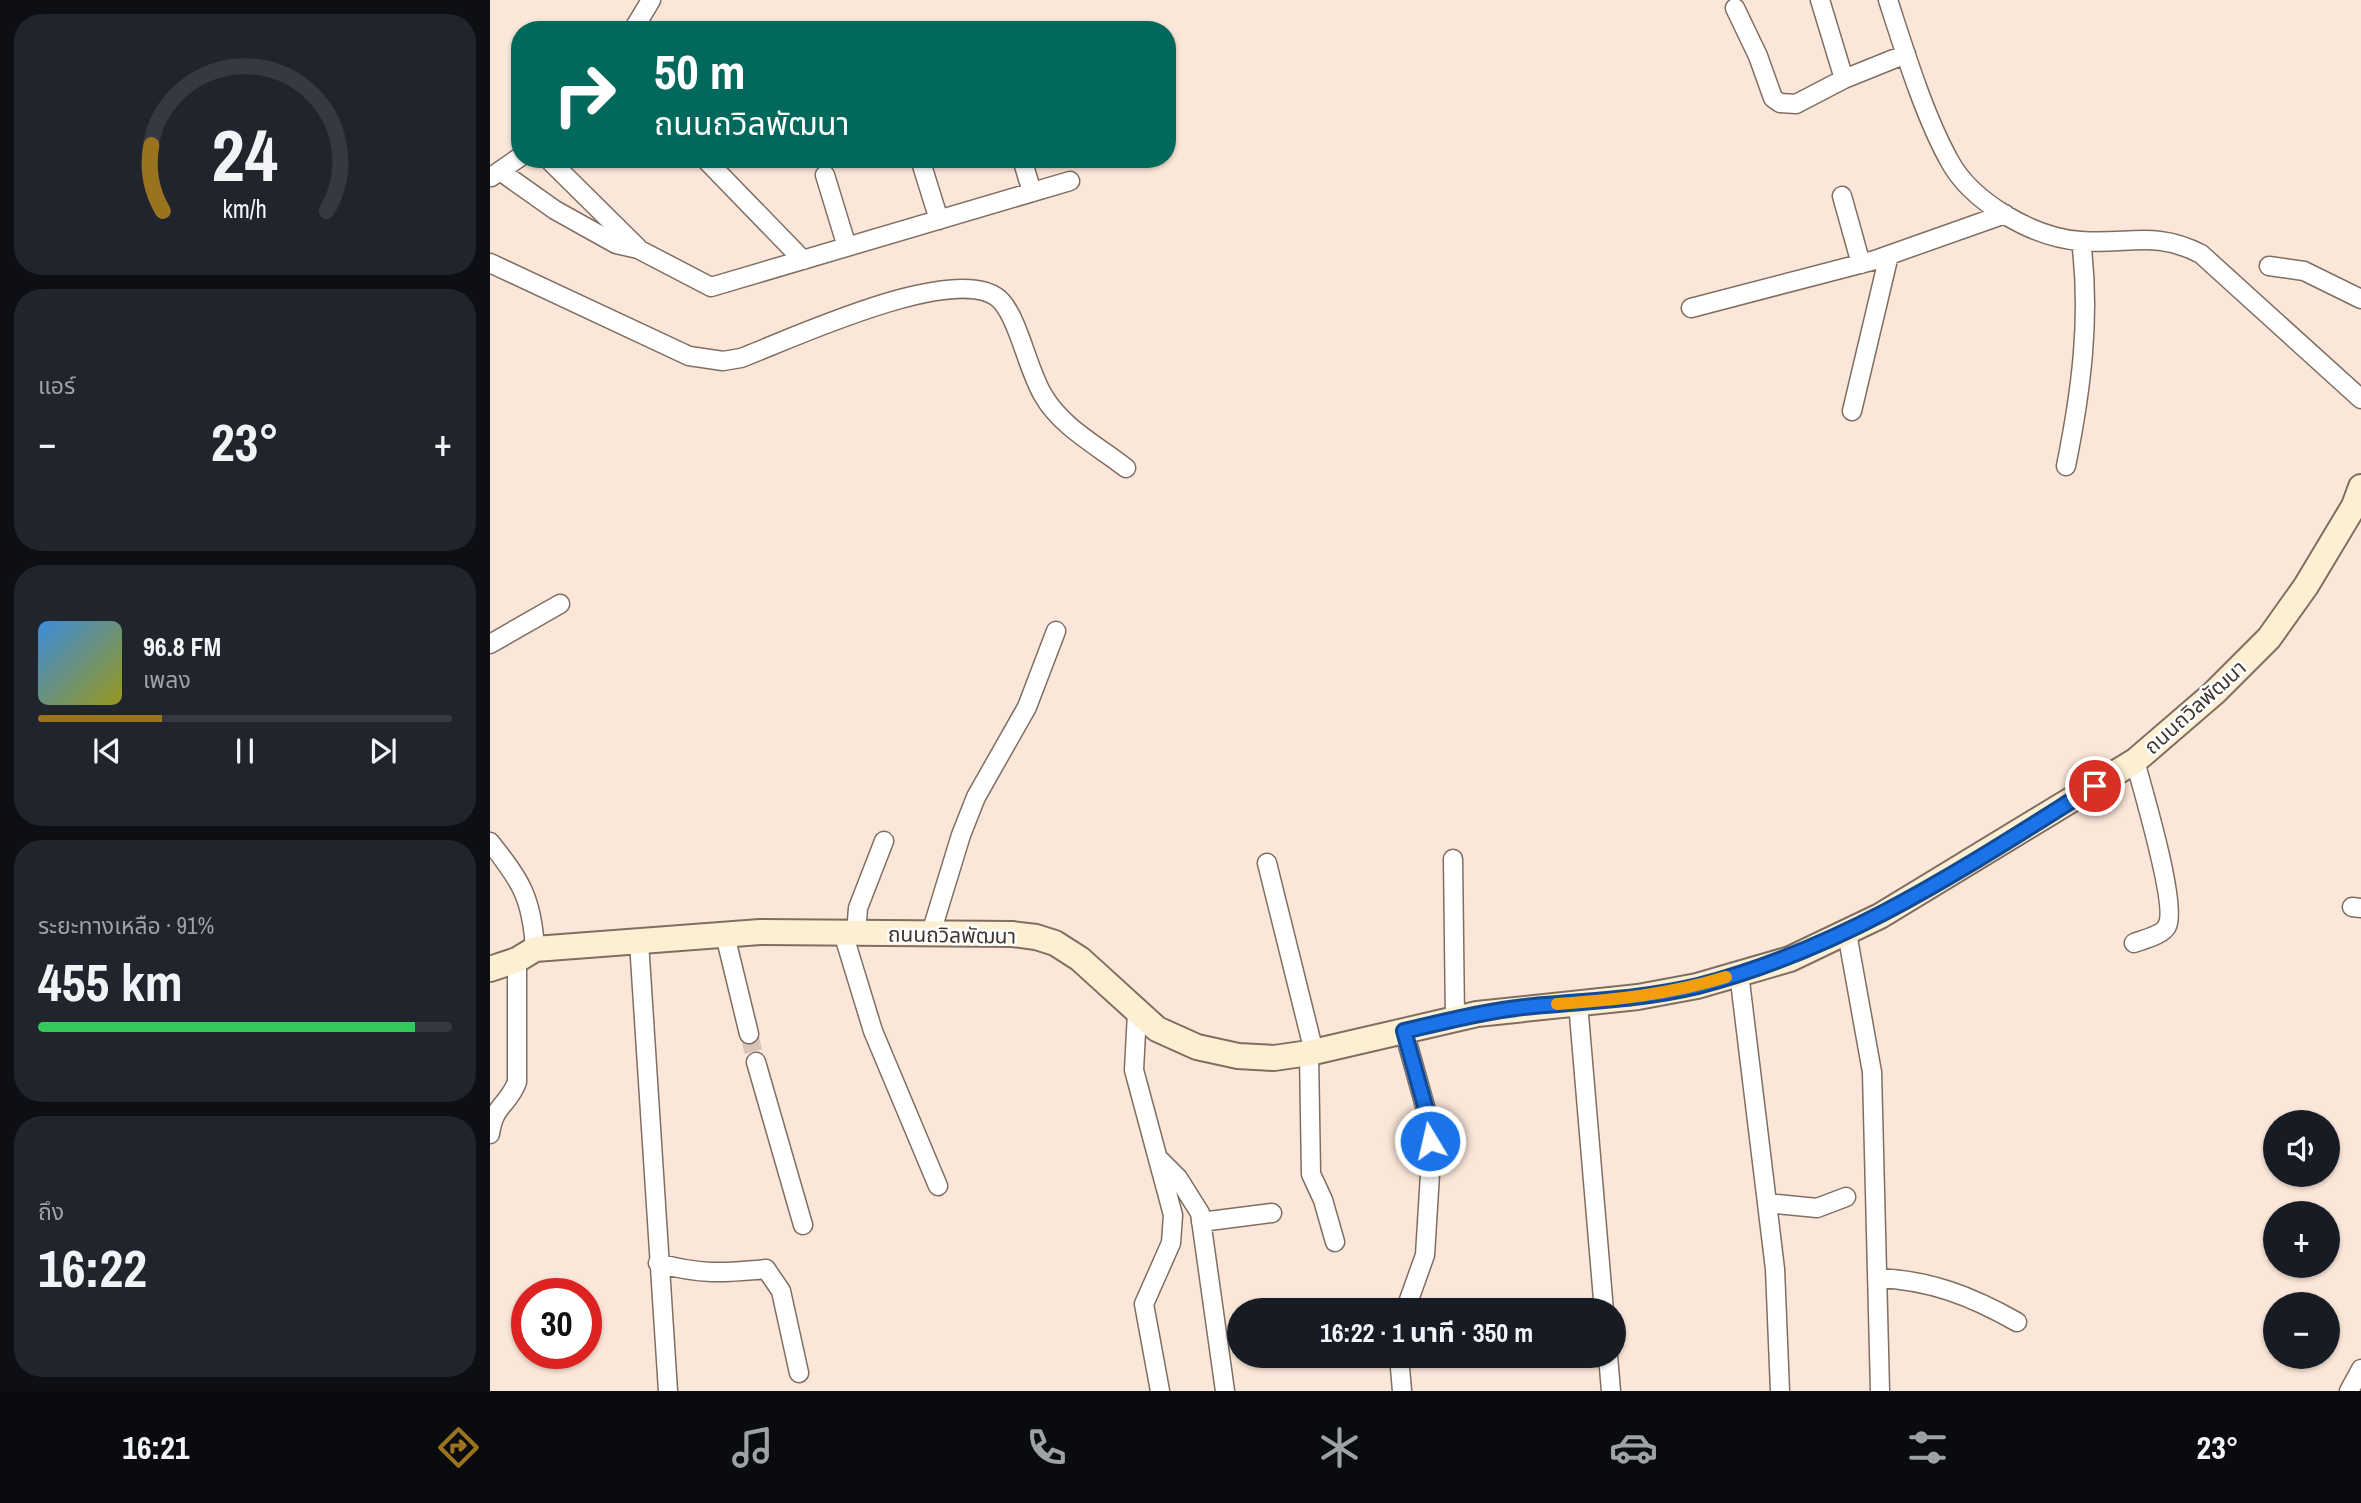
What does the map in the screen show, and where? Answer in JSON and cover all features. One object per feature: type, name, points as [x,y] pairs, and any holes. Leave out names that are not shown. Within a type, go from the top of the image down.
[{"type":"street","points":[[638,21],[651,0]]},
{"type":"street","points":[[1820,0],[1844,79]]},
{"type":"street","points":[[1888,0],[1906,54],[1949,161],[1972,188],[2005,215],[2038,233],[2081,241],[2151,239],[2178,242],[2201,254],[2361,399]]},
{"type":"street","points":[[1735,8],[1773,98],[1780,103],[1796,104],[1844,79],[1906,54]]},
{"type":"street","points":[[511,163],[495,174],[616,244],[638,249],[711,287],[1070,181]]},
{"type":"street","points":[[557,168],[638,249]]},
{"type":"street","points":[[714,168],[803,260]]},
{"type":"street","points":[[923,168],[939,220]]},
{"type":"street","points":[[1025,168],[1032,192]]},
{"type":"street","points":[[825,175],[847,247]]},
{"type":"street","points":[[1842,196],[1861,264]]},
{"type":"street","points":[[1691,308],[1861,264],[2005,215]]},
{"type":"street","points":[[2066,466],[2079,400],[2086,310],[2081,241]]},
{"type":"street","points":[[1852,411],[1889,255]]},
{"type":"street","points":[[490,263],[689,356],[723,361],[741,358],[902,298],[945,287],[980,288],[1003,303],[1043,396],[1065,422],[1126,468]]},
{"type":"street","points":[[2269,266],[2304,271],[2361,299]]},
{"type":"street","name":"ถนนถวิลพัฒนา","points":[[490,969],[526,954],[725,935],[1012,934],[1055,943],[1080,959],[1157,1029],[1211,1050],[1238,1056],[1274,1058],[1312,1053],[1455,1019],[1533,1006],[1578,1003],[1697,986],[1790,959],[1847,933],[2014,837],[2135,761],[2204,702],[2269,638],[2306,586],[2354,506],[2361,487]]},
{"type":"street","points":[[490,643],[560,604]]},
{"type":"street","points":[[931,933],[961,835],[976,797],[1027,707],[1056,631]]},
{"type":"street","points":[[2134,943],[2163,931],[2169,918],[2162,866],[2135,761]]},
{"type":"street","points":[[884,841],[849,933],[873,1031],[939,1186]]},
{"type":"street","points":[[490,842],[513,871],[529,900],[517,1082],[512,1095],[497,1108],[490,1134]]},
{"type":"street","points":[[1453,859],[1455,1019]]},
{"type":"street","points":[[1267,863],[1312,1053],[1311,1174],[1323,1200],[1335,1242]]},
{"type":"street","points":[[1847,933],[1872,1072],[1880,1391]]},
{"type":"street","points":[[725,935],[749,1034]]},
{"type":"street","points":[[639,942],[668,1391]]},
{"type":"street","points":[[1739,973],[1775,1269],[1780,1391]]},
{"type":"street","points":[[1578,1003],[1603,1298]]},
{"type":"street","points":[[1137,1013],[1134,1070],[1173,1215],[1174,1229],[1144,1304],[1160,1391]]},
{"type":"street","points":[[1404,1031],[1430,1124],[1431,1158],[1425,1255],[1410,1298]]},
{"type":"street","points":[[756,1062],[803,1225]]},
{"type":"street","points":[[1158,1158],[1191,1196],[1201,1222],[1225,1391]]},
{"type":"street","points":[[1767,1203],[1817,1208],[1846,1197]]},
{"type":"street","points":[[1201,1222],[1272,1213]]},
{"type":"street","points":[[658,1263],[688,1272],[717,1275],[766,1269],[781,1291],[799,1373]]},
{"type":"street","points":[[1877,1278],[1907,1279],[1959,1292],[2017,1322]]},
{"type":"street","points":[[1400,1368],[1402,1391]]},
{"type":"street","points":[[1609,1368],[1611,1391]]},
{"type":"street","points":[[2349,1391],[2361,1369]]},
{"type":"tunnel","points":[[749,1034],[756,1062]]},
{"type":"slow traffic","points":[[1557,1004],[1638,997],[1697,986],[1726,977]]},
{"type":"route","points":[[1430,1141],[1430,1124],[1404,1031],[1477,1014],[1638,997],[1697,986],[1790,959],[1880,916],[2095,786]]}]
